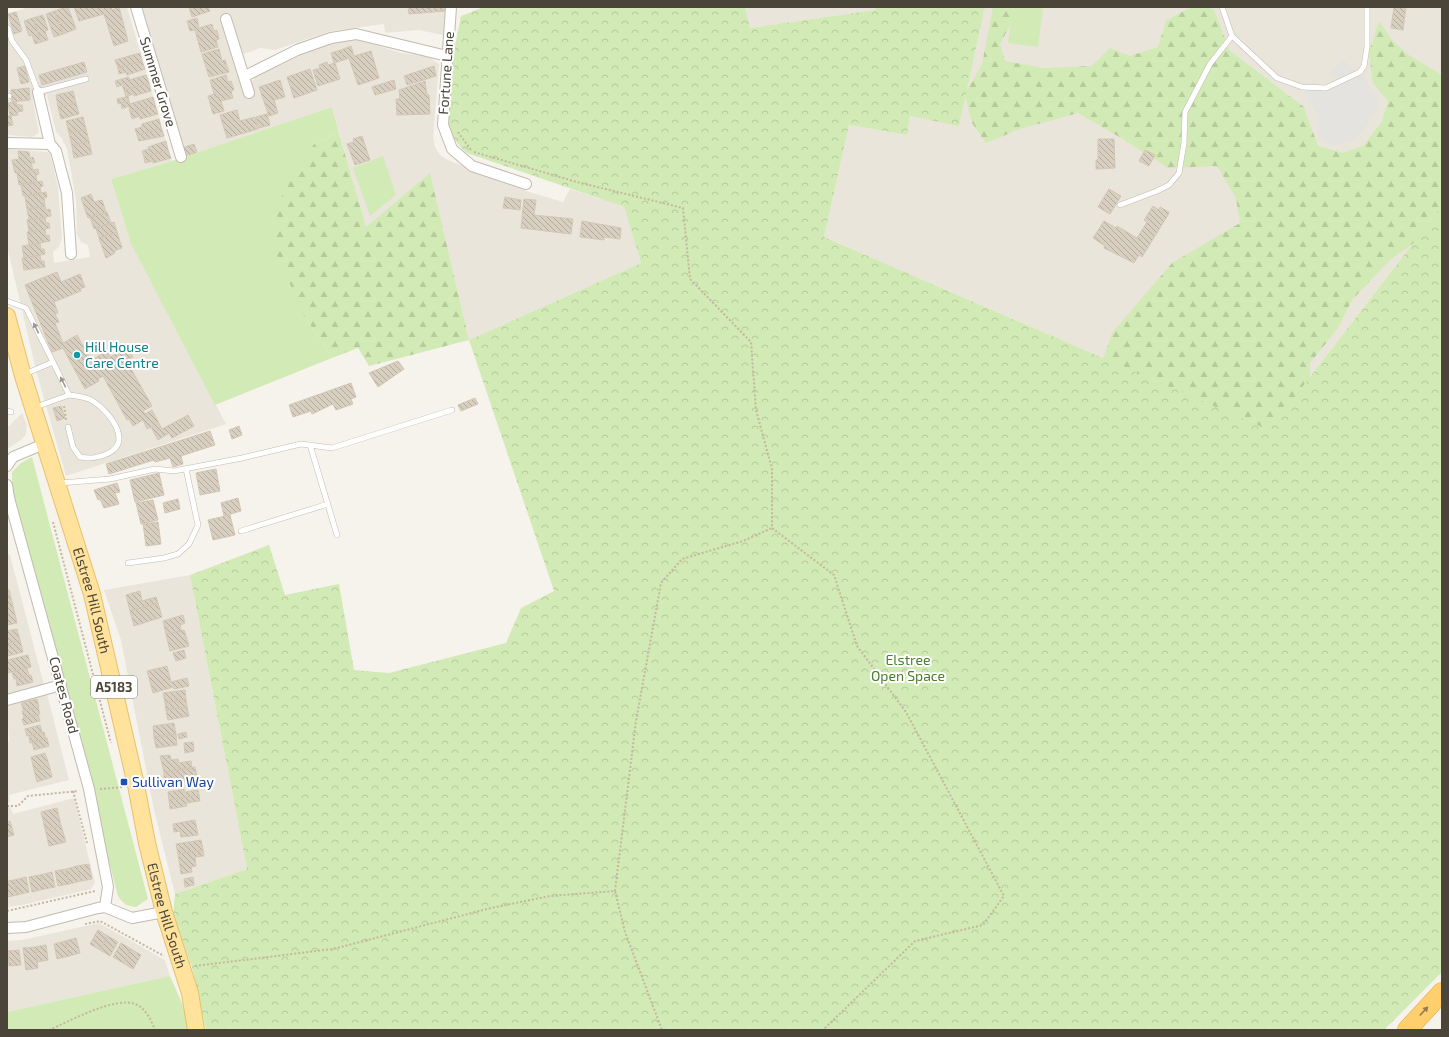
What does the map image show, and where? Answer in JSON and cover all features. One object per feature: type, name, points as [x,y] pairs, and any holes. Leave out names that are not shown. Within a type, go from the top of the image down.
[{"type":"highway","points":[[1407,1030],[1442,992]]},
{"type":"main road","name":"A5183","points":[[7,316],[33,408]]},
{"type":"main road","name":"Elstree Hill South","points":[[33,408],[92,594],[129,786],[147,843],[164,912],[190,993],[196,1030]]},
{"type":"street","name":"Summer Grove","points":[[136,7],[181,157]]},
{"type":"street","name":"Fortune Lane","points":[[451,7],[443,125],[452,149],[472,166],[526,184]]},
{"type":"street","points":[[226,19],[245,76],[249,93]]},
{"type":"street","points":[[245,76],[297,50],[331,38],[356,34],[447,56]]},
{"type":"street","points":[[38,92],[66,193],[71,254]]},
{"type":"street","points":[[7,143],[53,147]]},
{"type":"street","points":[[7,466],[13,457],[44,444]]},
{"type":"street","name":"Coates Road","points":[[7,485],[8,499],[62,685],[89,789],[108,887],[105,907]]},
{"type":"street","points":[[7,700],[62,685]]},
{"type":"street","points":[[7,928],[26,927],[105,907],[132,918],[164,912]]},
{"type":"lane","points":[[1222,7],[1232,36],[1277,78],[1302,87],[1326,88],[1360,72],[1364,66],[1367,47],[1368,7]]},
{"type":"lane","points":[[7,29],[8,28],[12,41],[26,60],[38,92],[86,79]]},
{"type":"lane","points":[[1120,205],[1158,191],[1169,185],[1179,173],[1184,142],[1185,112],[1210,64],[1232,36]]},
{"type":"lane","points":[[7,301],[26,308],[69,395]]},
{"type":"lane","points":[[23,376],[53,362]]},
{"type":"lane","points":[[33,408],[69,395],[87,399],[102,409],[116,428],[119,436],[119,443],[116,449],[90,460],[80,457],[73,447],[68,427]]},
{"type":"lane","points":[[57,484],[110,479],[155,469],[174,471],[242,458],[301,444],[332,448],[452,410]]},
{"type":"lane","points":[[310,445],[337,535]]},
{"type":"lane","points":[[128,563],[164,558],[178,554],[189,544],[198,525],[186,469]]},
{"type":"lane","points":[[241,531],[328,504]]},
{"type":"path","points":[[456,130],[473,152],[577,182],[683,208],[690,279],[751,342],[756,410],[772,469],[772,528]]},
{"type":"path","points":[[62,398],[68,427]]},
{"type":"path","points":[[52,517],[112,749]]},
{"type":"path","points":[[662,1030],[625,932],[615,891],[636,721],[661,583],[682,559],[743,541],[772,528]]},
{"type":"path","points":[[772,528],[834,575],[857,646],[906,712],[1004,896],[983,924],[915,941],[823,1030]]},
{"type":"path","points":[[120,780],[129,786]]},
{"type":"path","points":[[7,806],[18,806],[28,796],[129,786]]},
{"type":"path","points":[[74,791],[89,850]]},
{"type":"path","points":[[96,885],[95,891],[105,907]]},
{"type":"path","points":[[7,911],[95,891]]},
{"type":"path","points":[[182,969],[333,949],[491,908],[550,896],[615,891]]},
{"type":"path","points":[[78,925],[100,921],[167,958]]},
{"type":"path","points":[[49,1030],[86,1013],[118,1003],[134,1004],[150,1016],[155,1030]]},
{"type":"shaded area","points":[[29,7],[127,7],[172,161],[111,179],[131,244],[226,424],[66,476],[37,374],[7,246],[7,149],[47,152],[50,154],[58,187],[62,238],[59,247],[53,252],[54,263],[90,257],[88,245],[81,242],[77,234],[76,200],[67,149],[61,137],[56,132],[47,95],[90,83],[85,61],[29,78],[39,133],[32,137],[7,135],[7,14]]},
{"type":"shaded area","points":[[142,7],[446,7],[443,35],[419,30],[385,33],[384,24],[331,31],[275,50],[260,48],[233,58],[251,87],[252,81],[258,75],[312,49],[341,39],[356,39],[401,53],[428,56],[439,64],[433,138],[435,147],[440,155],[448,160],[526,191],[563,202],[570,189],[624,207],[641,263],[469,340],[430,174],[366,228],[332,107],[185,157]]},
{"type":"shaded area","points":[[745,7],[876,7],[876,10],[749,28]]},
{"type":"shaded area","points":[[985,7],[1442,7],[1442,206],[1269,430],[824,237],[849,125],[907,135],[910,116],[959,125]]},
{"type":"shaded area","points":[[1343,59],[1357,73],[1360,72],[1379,101],[1375,115],[1353,141],[1332,146],[1318,137],[1317,114],[1302,87],[1326,88],[1338,82],[1330,73]]},
{"type":"shaded area","points":[[85,61],[90,83],[32,99],[29,78]]},
{"type":"shaded area","points":[[22,413],[27,425],[26,434],[21,440],[7,449],[7,428]]},
{"type":"shaded area","points":[[7,554],[10,555],[44,685],[7,694]]},
{"type":"shaded area","points":[[190,575],[247,869],[175,894],[154,810],[121,640],[104,590]]},
{"type":"shaded area","points":[[47,694],[69,780],[9,795],[10,802],[7,802],[7,742],[9,741],[7,705]]},
{"type":"shaded area","points":[[74,798],[95,883],[91,889],[7,907],[7,807],[10,806],[13,814]]},
{"type":"shaded area","points":[[99,923],[165,960],[170,976],[7,1012],[7,941],[22,940]]},
{"type":"green space","name":"Elstree Open Space","points":[[484,7],[745,7],[750,28],[875,10],[876,7],[985,7],[959,126],[910,116],[907,135],[849,125],[824,237],[1269,430],[1442,206],[1442,972],[1384,1030],[206,1030],[192,967],[173,916],[175,894],[247,869],[190,575],[269,545],[285,595],[339,584],[354,670],[389,673],[506,643],[521,608],[554,591],[469,340],[641,263],[624,207],[467,153],[455,139],[448,122],[447,110],[451,69],[461,16]]},
{"type":"green space","points":[[993,7],[1020,7],[1000,44],[1005,61],[1043,68],[1092,66],[1110,48],[1130,56],[1158,47],[1166,21],[1183,11],[1195,7],[1214,10],[1230,51],[1304,107],[1318,146],[1343,153],[1364,145],[1382,121],[1388,101],[1373,83],[1369,52],[1379,21],[1391,39],[1407,54],[1442,75],[1442,223],[1390,260],[1352,300],[1338,328],[1310,363],[1309,400],[1325,469],[1102,362],[1112,333],[1172,263],[1240,223],[1236,198],[1217,166],[1168,168],[1078,113],[1020,129],[986,143],[972,123],[965,94],[982,64]]},
{"type":"green space","points":[[1013,7],[1043,7],[1038,47],[1008,43]]},
{"type":"green space","points":[[332,107],[339,133],[315,143],[305,317],[332,358],[215,405],[131,244],[111,179],[172,161]]},
{"type":"green space","points":[[339,133],[366,227],[430,173],[469,340],[369,366],[358,348],[332,358],[305,317],[274,249],[277,216],[285,184],[315,143]]},
{"type":"green space","points":[[383,156],[396,195],[370,216],[353,168]]},
{"type":"green space","points":[[32,457],[148,899],[136,907],[126,904],[118,896],[12,487],[12,472],[21,463]]},
{"type":"green space","points":[[170,976],[184,1008],[188,1030],[7,1030],[7,1012]]},
{"type":"building","points":[[68,7],[76,29],[63,34],[55,11]]},
{"type":"building","points":[[74,7],[111,7],[112,10],[119,7],[128,41],[114,46],[104,14],[79,21]]},
{"type":"building","points":[[189,7],[208,7],[210,11],[192,17]]},
{"type":"building","points":[[408,7],[445,7],[445,11],[409,14]]},
{"type":"building","points":[[1394,7],[1406,7],[1403,30],[1391,28]]},
{"type":"building","points":[[55,11],[63,34],[54,37],[46,14]]},
{"type":"building","points":[[16,12],[22,31],[14,34],[8,14]]},
{"type":"building","points":[[43,15],[48,30],[45,31],[48,40],[41,42],[33,18]]},
{"type":"building","points":[[33,18],[41,42],[35,44],[32,35],[29,36],[24,21]]},
{"type":"building","points":[[197,18],[199,28],[212,24],[214,31],[217,30],[219,39],[216,40],[218,47],[201,52],[195,30],[190,31],[187,21]]},
{"type":"building","points":[[351,46],[354,56],[371,51],[379,78],[358,85],[349,58],[344,60],[341,50]]},
{"type":"building","points":[[219,49],[222,61],[225,60],[229,72],[209,77],[202,54]]},
{"type":"building","points":[[341,50],[344,60],[334,63],[331,53]]},
{"type":"building","points":[[140,53],[142,61],[118,68],[115,60]]},
{"type":"building","points":[[142,61],[145,69],[127,75],[126,72],[119,74],[118,68]]},
{"type":"building","points":[[84,62],[87,72],[42,85],[39,75]]},
{"type":"building","points":[[327,62],[328,65],[335,63],[340,79],[318,86],[313,70],[320,68],[319,65]]},
{"type":"building","points":[[25,66],[29,82],[21,84],[17,68]]},
{"type":"building","points":[[434,66],[436,76],[407,85],[404,76]]},
{"type":"building","points":[[310,69],[317,90],[294,98],[287,77]]},
{"type":"building","points":[[146,75],[149,83],[124,90],[122,85],[117,87],[115,81],[129,77],[129,80]]},
{"type":"building","points":[[226,75],[228,82],[231,81],[234,90],[231,91],[233,98],[221,101],[224,111],[213,114],[208,96],[214,94],[210,80]]},
{"type":"building","points":[[280,80],[285,97],[274,100],[278,113],[269,116],[259,87]]},
{"type":"building","points":[[394,80],[396,89],[375,95],[372,87]]},
{"type":"building","points":[[425,81],[427,95],[429,95],[430,114],[397,115],[396,99],[400,99],[399,90]]},
{"type":"building","points":[[149,83],[151,91],[134,96],[133,94],[128,96],[129,101],[118,104],[117,99],[126,97],[124,90]]},
{"type":"building","points":[[29,88],[30,100],[12,102],[11,90]]},
{"type":"building","points":[[73,91],[76,103],[58,107],[56,95]]},
{"type":"building","points":[[153,97],[155,105],[130,112],[129,106],[122,109],[121,103],[129,101],[130,104]]},
{"type":"building","points":[[16,102],[17,105],[22,105],[23,111],[17,112],[18,115],[10,116],[8,103]]},
{"type":"building","points":[[76,103],[79,114],[61,119],[58,107]]},
{"type":"building","points":[[155,105],[158,114],[140,119],[140,116],[132,119],[130,112]]},
{"type":"building","points":[[237,110],[240,121],[255,117],[258,129],[227,138],[220,115]]},
{"type":"building","points":[[267,114],[270,125],[259,128],[256,117]]},
{"type":"building","points":[[7,116],[11,116],[13,125],[7,126]]},
{"type":"building","points":[[83,117],[86,129],[69,133],[66,121]]},
{"type":"building","points":[[159,119],[161,128],[137,135],[135,129],[142,127],[142,124]]},
{"type":"building","points":[[161,128],[164,136],[139,141],[137,135]]},
{"type":"building","points":[[86,129],[89,141],[72,146],[69,133]]},
{"type":"building","points":[[362,136],[370,160],[355,165],[347,144],[354,142],[353,139]]},
{"type":"building","points":[[1098,139],[1114,139],[1115,168],[1096,169],[1096,160],[1098,160]]},
{"type":"building","points":[[89,141],[92,154],[74,158],[72,146]]},
{"type":"building","points":[[166,141],[168,150],[144,157],[142,151],[149,149],[148,147]]},
{"type":"building","points":[[194,144],[197,152],[185,156],[182,148]]},
{"type":"building","points":[[168,150],[171,158],[153,163],[153,161],[145,163],[144,157]]},
{"type":"building","points":[[1145,150],[1155,155],[1149,166],[1139,161]]},
{"type":"building","points":[[18,151],[29,152],[30,158],[33,157],[35,163],[31,163],[33,170],[15,173],[12,160],[19,159]]},
{"type":"building","points":[[38,169],[39,174],[36,175],[37,182],[19,185],[17,173]]},
{"type":"building","points":[[42,181],[43,186],[40,187],[41,193],[23,196],[21,184]]},
{"type":"building","points":[[1109,189],[1121,196],[1110,214],[1098,207]]},
{"type":"building","points":[[46,192],[47,197],[44,198],[45,206],[27,209],[25,196]]},
{"type":"building","points":[[91,194],[94,202],[102,200],[106,212],[88,218],[81,198]]},
{"type":"building","points":[[505,197],[521,200],[520,210],[503,208]]},
{"type":"building","points":[[524,199],[536,200],[534,215],[573,219],[571,234],[521,228]]},
{"type":"building","points":[[45,206],[46,210],[50,209],[51,216],[29,220],[27,209]]},
{"type":"building","points":[[1153,206],[1159,210],[1160,207],[1169,212],[1168,215],[1142,257],[1139,255],[1134,263],[1104,248],[1105,246],[1093,238],[1104,221],[1116,228],[1117,226],[1137,238],[1147,222],[1144,220]]},
{"type":"building","points":[[107,212],[111,223],[94,229],[90,217]]},
{"type":"building","points":[[45,217],[46,223],[49,223],[50,228],[29,232],[27,220]]},
{"type":"building","points":[[582,221],[621,228],[620,239],[604,237],[604,240],[580,237]]},
{"type":"building","points":[[114,222],[117,232],[99,238],[96,228]]},
{"type":"building","points":[[45,229],[46,236],[49,235],[50,241],[29,245],[27,232]]},
{"type":"building","points":[[117,232],[122,248],[114,251],[115,253],[106,258],[99,238]]},
{"type":"building","points":[[40,243],[41,249],[44,249],[45,254],[24,258],[22,246]]},
{"type":"building","points":[[40,255],[41,261],[44,261],[45,267],[24,270],[22,258]]},
{"type":"building","name":"Hill House Care Centre","points":[[57,272],[61,282],[80,274],[85,287],[80,289],[81,291],[54,302],[58,313],[55,314],[59,322],[55,323],[63,343],[77,335],[94,366],[98,364],[95,358],[107,351],[110,357],[128,348],[133,357],[126,360],[152,406],[143,411],[145,414],[152,410],[162,429],[188,415],[194,426],[172,438],[169,433],[158,440],[151,427],[147,429],[143,420],[133,426],[129,419],[127,420],[103,376],[98,379],[99,381],[85,389],[63,348],[52,352],[25,285]]},
{"type":"building","points":[[398,361],[404,369],[378,387],[369,373]]},
{"type":"building","points":[[351,383],[356,397],[351,399],[353,404],[336,410],[333,404],[312,414],[311,411],[293,417],[289,405]]},
{"type":"building","points":[[475,398],[478,404],[461,411],[458,405]]},
{"type":"building","points":[[61,406],[65,418],[57,421],[53,408]]},
{"type":"building","points":[[239,426],[242,435],[232,439],[229,430]]},
{"type":"building","points":[[210,431],[215,445],[181,456],[183,464],[173,467],[170,458],[155,462],[154,460],[109,474],[106,464]]},
{"type":"building","points":[[216,469],[220,491],[200,495],[196,473]]},
{"type":"building","points":[[159,473],[164,495],[135,502],[130,480]]},
{"type":"building","points":[[117,483],[120,492],[115,493],[119,504],[104,508],[100,499],[98,500],[94,490]]},
{"type":"building","points":[[238,498],[241,511],[224,516],[221,503]]},
{"type":"building","points":[[178,499],[180,509],[165,513],[163,503]]},
{"type":"building","points":[[153,500],[158,520],[141,524],[136,503]]},
{"type":"building","points":[[230,515],[235,535],[213,540],[208,520]]},
{"type":"building","points":[[158,522],[161,544],[146,546],[143,524]]},
{"type":"building","points":[[7,590],[9,590],[13,606],[7,608]]},
{"type":"building","points":[[140,591],[142,601],[156,597],[158,603],[130,611],[126,595]]},
{"type":"building","points":[[158,603],[162,617],[134,626],[130,611]]},
{"type":"building","points":[[13,606],[17,623],[7,625],[7,608]]},
{"type":"building","points":[[183,615],[185,623],[180,625],[181,631],[166,634],[163,621]]},
{"type":"building","points":[[17,629],[20,640],[7,644],[7,631]]},
{"type":"building","points":[[184,630],[189,646],[170,651],[166,634]]},
{"type":"building","points":[[20,640],[23,652],[8,656],[7,644]]},
{"type":"building","points":[[184,650],[186,658],[176,661],[173,653]]},
{"type":"building","points":[[28,655],[31,667],[7,673],[7,660]]},
{"type":"building","points":[[167,666],[171,682],[187,678],[189,686],[174,689],[173,687],[153,693],[147,671]]},
{"type":"building","points":[[27,668],[29,675],[14,679],[12,672]]},
{"type":"building","points":[[31,675],[33,682],[17,686],[16,679]]},
{"type":"building","points":[[185,690],[186,699],[165,703],[163,693]]},
{"type":"building","points":[[37,699],[39,707],[24,711],[21,703]]},
{"type":"building","points":[[186,699],[187,707],[166,710],[165,703]]},
{"type":"building","points":[[38,707],[40,714],[24,718],[22,711]]},
{"type":"building","points":[[187,707],[189,716],[168,720],[166,710]]},
{"type":"building","points":[[38,714],[40,721],[24,725],[22,719]]},
{"type":"building","points":[[174,723],[176,734],[154,737],[153,726]]},
{"type":"building","points":[[40,725],[42,732],[27,736],[25,729]]},
{"type":"building","points":[[44,732],[46,739],[30,743],[29,736]]},
{"type":"building","points":[[186,732],[187,737],[179,739],[178,734]]},
{"type":"building","points":[[176,734],[177,745],[156,748],[154,737]]},
{"type":"building","points":[[47,738],[49,746],[34,750],[32,742]]},
{"type":"building","points":[[193,742],[194,751],[185,753],[184,743]]},
{"type":"building","points":[[45,753],[49,765],[34,770],[31,757]]},
{"type":"building","points":[[170,755],[171,760],[178,759],[179,763],[191,761],[192,768],[164,772],[160,756]]},
{"type":"building","points":[[49,765],[52,777],[37,782],[34,770]]},
{"type":"building","points":[[195,767],[197,777],[200,777],[201,783],[190,785],[189,780],[164,784],[164,772]]},
{"type":"building","points":[[184,789],[185,792],[198,790],[199,795],[169,800],[168,792]]},
{"type":"building","points":[[199,795],[200,801],[186,803],[187,806],[170,809],[169,800]]},
{"type":"building","points":[[57,808],[61,825],[45,829],[41,812]]},
{"type":"building","points":[[195,820],[198,835],[181,837],[180,831],[174,832],[173,824]]},
{"type":"building","points":[[10,821],[14,835],[7,837],[7,822]]},
{"type":"building","points":[[61,825],[66,842],[49,846],[45,829]]},
{"type":"building","points":[[201,840],[203,850],[178,854],[176,844]]},
{"type":"building","points":[[203,850],[204,856],[195,857],[196,866],[191,867],[192,872],[181,874],[178,854]]},
{"type":"building","points":[[89,864],[92,879],[81,881],[77,866]]},
{"type":"building","points":[[77,866],[81,881],[69,884],[66,869]]},
{"type":"building","points":[[66,869],[69,884],[58,886],[55,871]]},
{"type":"building","points":[[52,872],[55,887],[44,889],[40,875]]},
{"type":"building","points":[[40,875],[44,889],[32,892],[29,877]]},
{"type":"building","points":[[26,877],[29,892],[17,895],[14,880]]},
{"type":"building","points":[[193,877],[194,885],[185,887],[184,879]]},
{"type":"building","points":[[14,880],[17,895],[7,897],[7,881]]},
{"type":"building","points":[[98,930],[108,936],[100,950],[90,944]]},
{"type":"building","points":[[108,936],[118,942],[110,956],[100,950]]},
{"type":"building","points":[[76,938],[80,953],[69,956],[65,941]]},
{"type":"building","points":[[65,941],[69,956],[57,959],[54,944]]},
{"type":"building","points":[[121,943],[131,949],[123,963],[113,957]]},
{"type":"building","points":[[46,945],[48,960],[37,962],[35,947]]},
{"type":"building","points":[[35,947],[38,968],[26,970],[23,948]]},
{"type":"building","points":[[131,949],[141,955],[133,969],[123,963]]},
{"type":"building","points":[[19,950],[21,965],[9,966],[8,951]]},
{"type":"place","name":"Hill House Care Centre","points":[[77,355]]},
{"type":"place","name":"Sullivan Way","points":[[124,782]]}]
